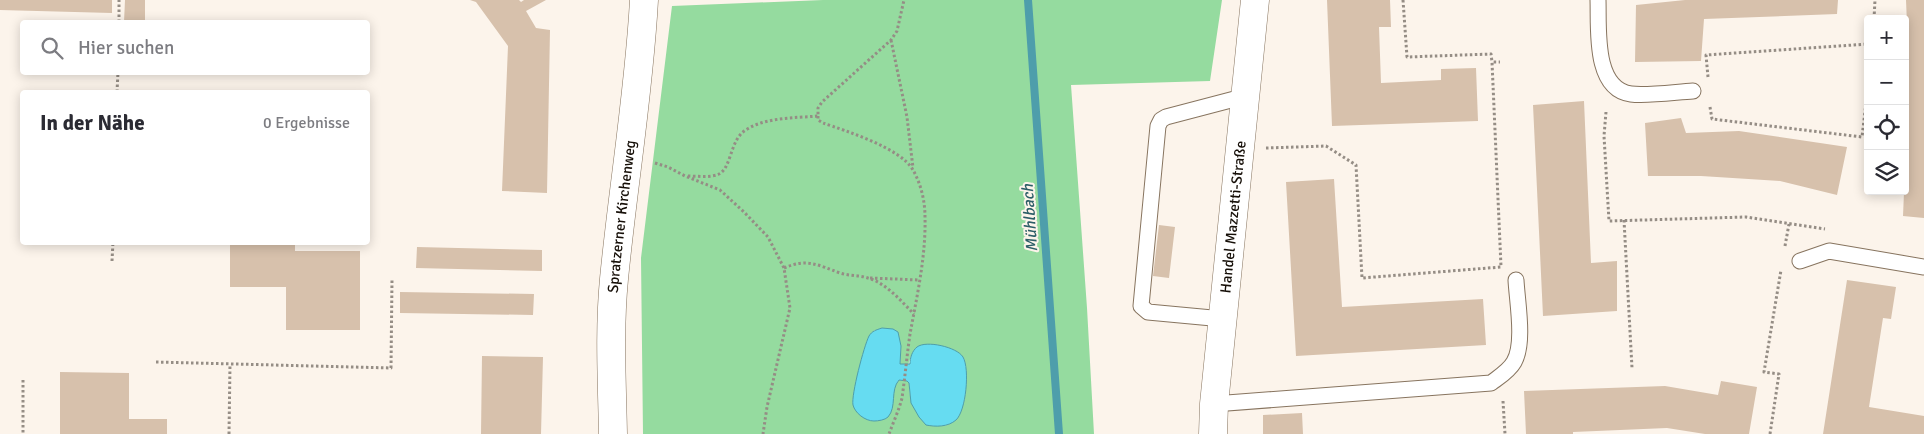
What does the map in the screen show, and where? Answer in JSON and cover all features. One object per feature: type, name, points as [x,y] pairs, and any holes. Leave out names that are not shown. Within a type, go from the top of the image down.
[{"type":"street","name":"Spratzerner Kirchenweg","points":[[613,434],[613,280],[644,0]]},
{"type":"street","name":"Handel Mazzetti-Straße","points":[[1213,434],[1214,404],[1255,0]]},
{"type":"lane","points":[[1598,0],[1601,62],[1607,76],[1615,86],[1630,94],[1693,91]]},
{"type":"lane","points":[[1223,319],[1148,312],[1141,306],[1158,126],[1161,120],[1166,117],[1246,96]]},
{"type":"lane","points":[[1800,261],[1829,251],[1924,267]]},
{"type":"lane","points":[[1214,404],[1491,383],[1513,364],[1518,353],[1516,280]]},
{"type":"path","points":[[119,20],[120,0]]},
{"type":"path","points":[[904,0],[897,31],[891,40],[822,102],[818,108],[818,120],[861,136],[897,155],[913,169]]},
{"type":"path","points":[[1240,148],[1326,146],[1356,165],[1362,278],[1501,267],[1491,54],[1407,57],[1403,0]]},
{"type":"path","points":[[1874,15],[1875,0]]},
{"type":"path","points":[[889,434],[901,400],[919,280],[925,217],[924,197],[913,169],[907,118],[891,40]]},
{"type":"path","points":[[1492,62],[1500,62]]},
{"type":"path","points":[[117,90],[118,75]]},
{"type":"path","points":[[1710,107],[1712,119],[1862,137],[1866,105]]},
{"type":"path","points":[[1606,112],[1604,136],[1609,221],[1746,217],[1827,229]]},
{"type":"path","points":[[685,176],[719,174],[726,167],[732,146],[737,138],[748,129],[759,124],[818,116]]},
{"type":"path","points":[[628,156],[668,167],[720,190],[768,237],[784,268],[790,308],[767,407],[763,434]]},
{"type":"path","points":[[1624,220],[1632,368]]},
{"type":"path","points":[[1784,251],[1789,224]]},
{"type":"path","points":[[112,261],[113,245]]},
{"type":"path","points":[[1770,434],[1779,374],[1764,372],[1783,261]]},
{"type":"path","points":[[784,268],[795,263],[809,262],[843,274],[867,278],[919,280]]},
{"type":"path","points":[[867,278],[876,281],[895,295],[914,314]]},
{"type":"path","points":[[156,362],[391,368],[392,279]]},
{"type":"path","points":[[229,434],[230,364]]},
{"type":"path","points":[[1502,375],[1505,434]]},
{"type":"path","points":[[22,380],[22,434]]},
{"type":"green space","points":[[823,0],[1222,0],[1210,81],[1071,85],[1094,434],[643,434],[641,258],[672,6]],"holes":[[[875,330],[901,346],[900,364],[908,365],[911,356],[963,357],[966,368],[964,402],[948,425],[932,426],[910,395],[909,383],[899,380],[895,385],[885,419],[872,421],[864,373],[865,349]]]},
{"type":"water","points":[[882,328],[893,329],[898,332],[901,346],[900,364],[910,364],[910,359],[915,349],[921,345],[934,344],[960,353],[965,363],[966,390],[962,408],[956,420],[942,426],[926,425],[911,403],[909,383],[899,380],[896,384],[891,413],[887,418],[871,421],[856,411],[853,405],[854,391],[864,350],[870,334]]},
{"type":"building","points":[[0,0],[112,0],[112,13],[0,10]]},
{"type":"building","points":[[125,0],[145,0],[145,20],[124,20]]},
{"type":"building","points":[[470,0],[519,0],[521,2],[524,0],[546,0],[526,11],[536,28],[550,30],[547,193],[502,191],[508,46],[476,2]]},
{"type":"building","points":[[1327,0],[1390,0],[1391,27],[1379,27],[1381,83],[1441,80],[1441,69],[1476,68],[1478,121],[1332,126]]},
{"type":"building","points":[[1685,0],[1838,0],[1837,14],[1704,19],[1701,61],[1635,62],[1636,5]]},
{"type":"building","points":[[1906,0],[1924,0],[1924,218],[1903,216],[1904,195],[1909,195],[1909,15],[1907,15]]},
{"type":"building","points":[[1584,101],[1591,263],[1617,261],[1617,311],[1543,316],[1533,105]]},
{"type":"building","points":[[1681,118],[1686,133],[1739,131],[1847,147],[1837,195],[1780,181],[1701,176],[1648,176],[1645,123]]},
{"type":"building","points":[[1334,179],[1342,307],[1483,299],[1486,345],[1296,356],[1286,182]]},
{"type":"building","points":[[1159,225],[1175,227],[1169,278],[1153,276]]},
{"type":"building","points":[[230,245],[295,245],[295,251],[360,251],[360,330],[286,330],[286,287],[230,287]]},
{"type":"building","points":[[417,247],[542,250],[542,271],[416,268]]},
{"type":"building","points":[[1847,280],[1896,287],[1891,319],[1883,318],[1869,407],[1924,416],[1924,434],[1823,434]]},
{"type":"building","points":[[400,292],[534,294],[533,315],[400,313]]},
{"type":"building","points":[[482,356],[543,357],[541,434],[481,434]]},
{"type":"building","points":[[60,372],[129,373],[129,419],[167,419],[167,434],[60,434]]},
{"type":"building","points":[[1721,381],[1757,387],[1749,434],[1705,434],[1667,428],[1573,432],[1573,434],[1526,434],[1524,391],[1665,386],[1718,395]]},
{"type":"building","points":[[1302,413],[1303,434],[1263,434],[1263,415]]},
{"type":"waterway","name":"Mühlbach","points":[[1028,0],[1059,434]]}]
